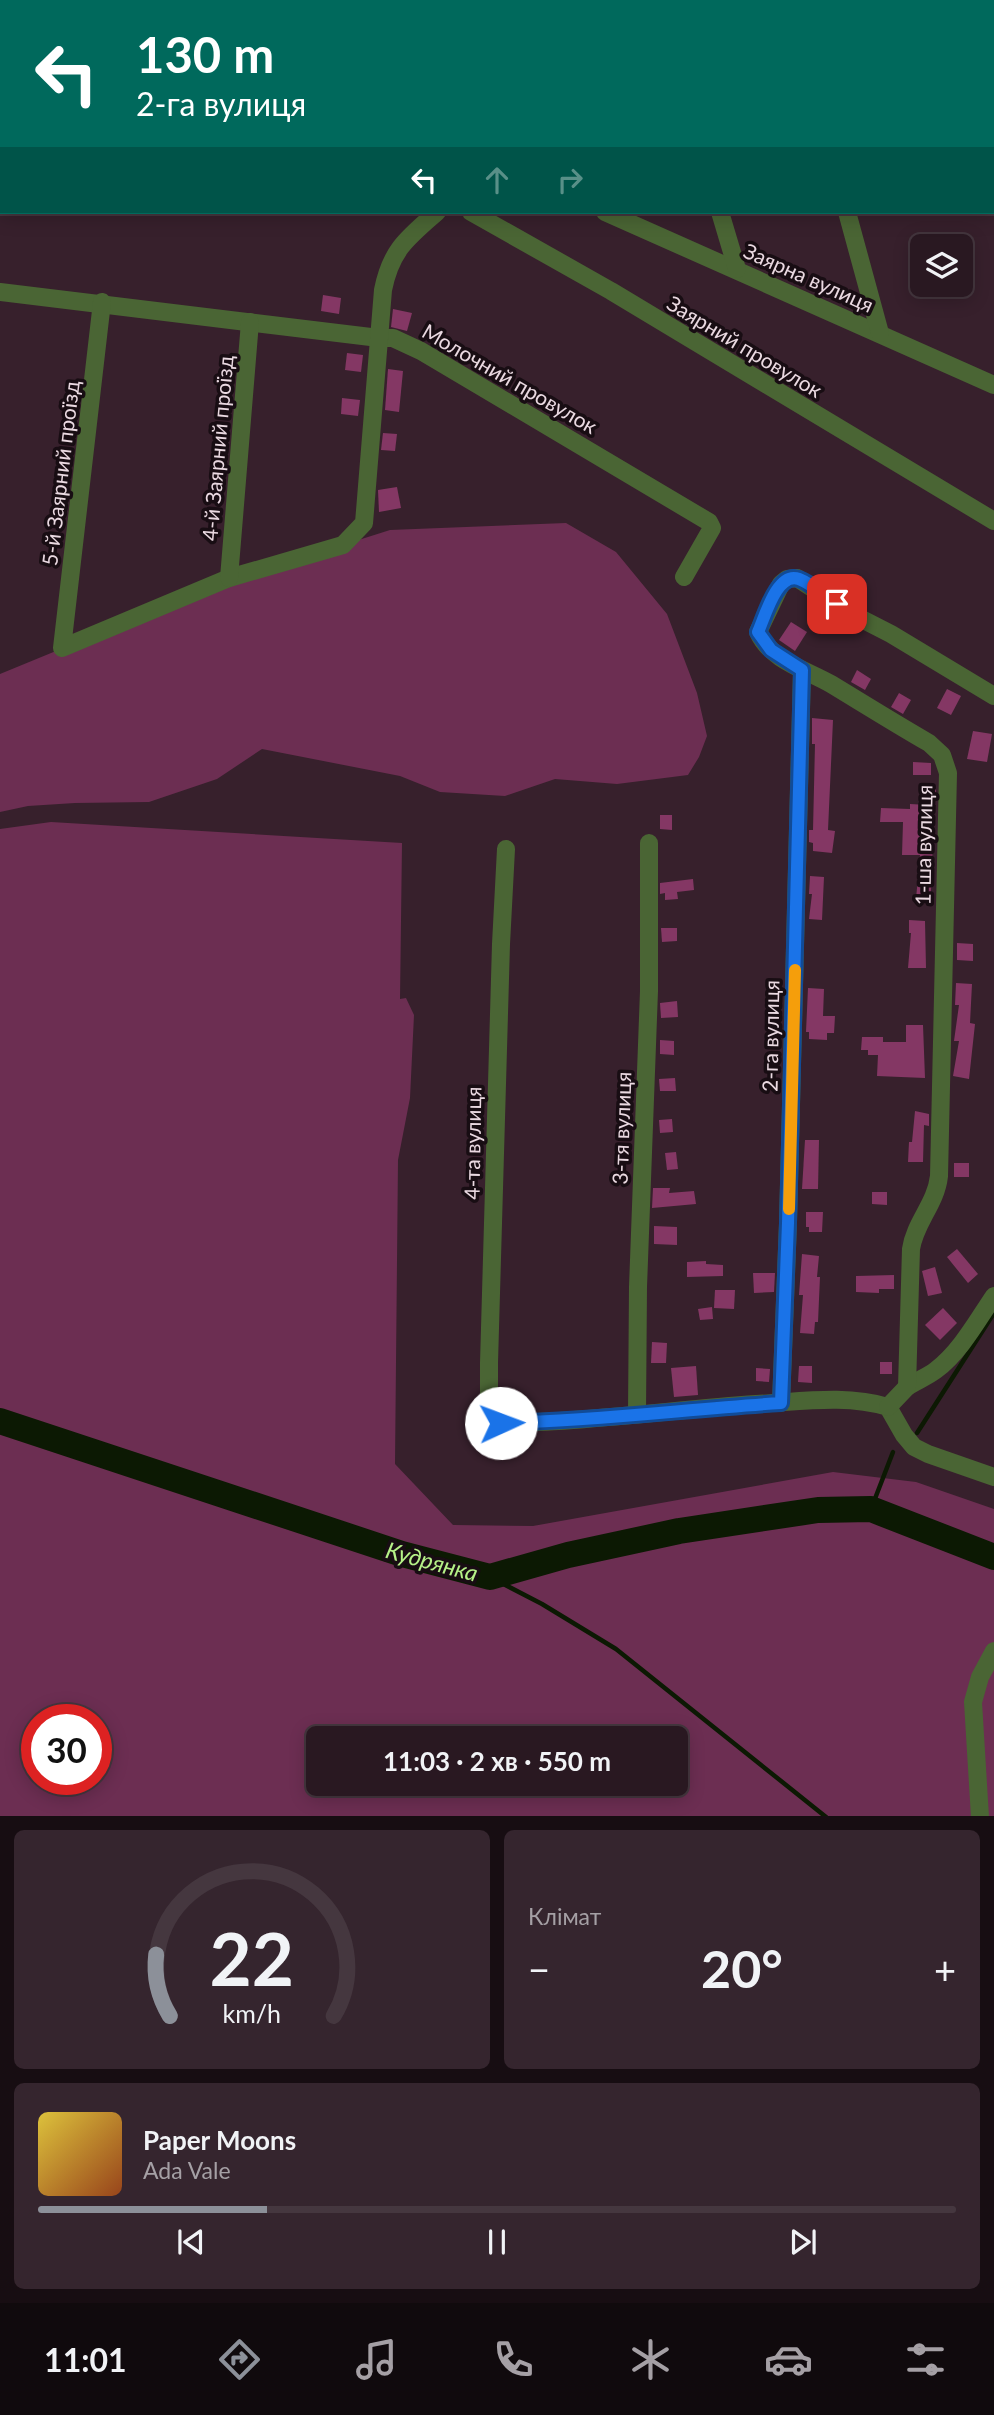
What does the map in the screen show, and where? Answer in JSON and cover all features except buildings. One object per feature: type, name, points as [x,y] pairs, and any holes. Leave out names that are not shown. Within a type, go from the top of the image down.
[{"type":"street","points":[[229,578],[342,545],[363,523],[387,268],[399,247],[435,214]]},
{"type":"street","name":"Заярний провулок","points":[[475,214],[611,291],[994,521]]},
{"type":"street","name":"Заярна вулиця","points":[[610,214],[994,385]]},
{"type":"street","points":[[721,214],[737,269]]},
{"type":"street","points":[[848,214],[880,333]]},
{"type":"street","name":"Молочний провулок","points":[[0,292],[393,338],[421,351],[709,522],[712,528],[684,577]]},
{"type":"street","name":"5-й Заярний проїзд","points":[[103,302],[62,648],[229,578]]},
{"type":"street","name":"4-й Заярний проїзд","points":[[229,578],[250,321]]},
{"type":"street","name":"1-ша вулиця","points":[[907,1387],[911,1250],[916,1230],[935,1197],[939,1176],[948,773],[945,759],[929,743],[771,650],[758,632],[783,581],[792,578],[802,580],[850,613],[891,634],[994,696]]},
{"type":"street","name":"2-га вулиця","points":[[781,1403],[802,670]]},
{"type":"street","name":"3-тя вулиця","points":[[637,1413],[638,1286],[649,990],[649,843]]},
{"type":"street","name":"4-та вулиця","points":[[506,849],[488,1392],[491,1417],[496,1422],[509,1423],[588,1419],[637,1413]]},
{"type":"street","points":[[888,1407],[907,1387],[944,1363],[994,1296]]},
{"type":"street","points":[[637,1413],[859,1400],[888,1407],[914,1447],[994,1477]]},
{"type":"street","points":[[979,1816],[973,1702],[980,1676],[994,1651]]},
{"type":"shaded area","points":[[566,523],[616,552],[667,614],[697,693],[707,736],[688,775],[617,784],[555,779],[505,796],[440,792],[400,776],[262,749],[217,779],[149,802],[28,806],[0,812],[0,674],[214,586],[390,530]]},
{"type":"shaded area","points":[[51,822],[402,843],[400,999],[406,998],[414,1015],[410,1098],[398,1160],[395,1464],[453,1525],[533,1526],[833,1472],[916,1482],[994,1509],[994,1816],[0,1816],[0,829]]},
{"type":"waterway","points":[[917,1433],[994,1313]]},
{"type":"waterway","name":"Кудрянка","points":[[0,1421],[402,1554],[490,1577],[568,1555],[679,1531],[818,1510],[871,1509],[994,1557]]},
{"type":"waterway","points":[[871,1509],[893,1452]]},
{"type":"waterway","points":[[490,1577],[542,1604],[616,1649],[825,1816]]},
{"type":"slow traffic","points":[[789,1209],[795,970]]},
{"type":"route","points":[[501,1423],[588,1419],[667,1410],[781,1403],[802,670],[771,650],[758,632],[778,589],[787,579],[802,580],[837,604]]}]
